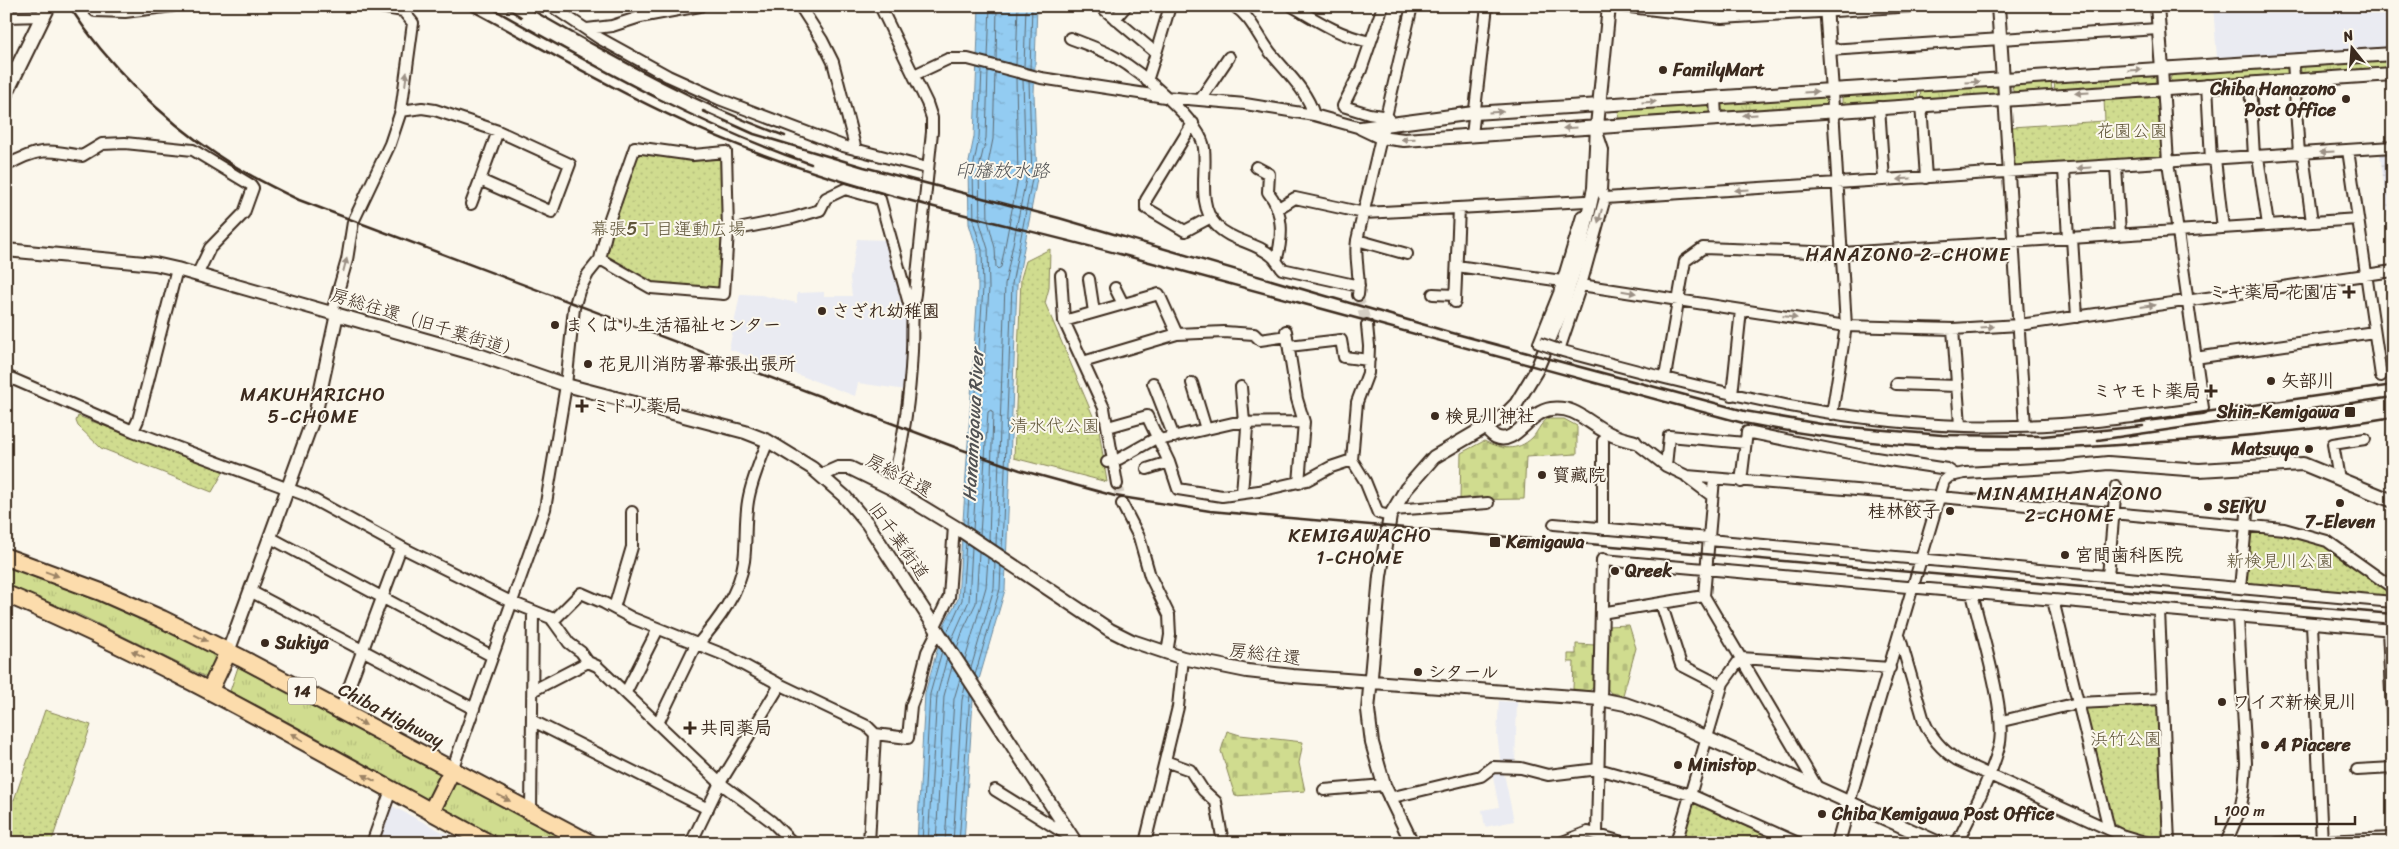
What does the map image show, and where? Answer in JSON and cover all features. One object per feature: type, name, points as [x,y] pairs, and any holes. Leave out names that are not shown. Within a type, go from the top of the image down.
[{"type":"highway","name":"Chiba Highway","points":[[6,557],[116,598],[228,652],[590,843]]},
{"type":"highway","name":"14","points":[[6,594],[92,630],[210,690],[489,843]]},
{"type":"highway","points":[[210,690],[228,652]]},
{"type":"highway","points":[[431,812],[452,770]]},
{"type":"main road","points":[[6,92],[45,11]]},
{"type":"street","points":[[91,6],[96,11],[107,12],[173,6]]},
{"type":"street","points":[[228,652],[252,592],[316,411],[353,222],[390,144],[401,111],[414,23],[403,11],[375,6]]},
{"type":"street","points":[[551,6],[668,76],[719,99],[856,150],[923,167]]},
{"type":"street","points":[[587,29],[612,26],[663,9],[700,6]]},
{"type":"street","points":[[800,6],[822,40],[833,62],[856,150]]},
{"type":"street","points":[[880,6],[914,75],[932,118],[915,294],[911,312]]},
{"type":"street","points":[[1100,6],[1156,53]]},
{"type":"street","points":[[1115,19],[1126,6]]},
{"type":"street","points":[[1147,81],[1170,6]]},
{"type":"street","points":[[1234,6],[1248,17],[1268,50],[1307,97],[1314,115]]},
{"type":"street","points":[[1292,6],[1326,28],[1345,36],[1370,42]]},
{"type":"street","points":[[1383,6],[1361,70],[1343,106],[1386,120]]},
{"type":"street","points":[[1070,38],[1117,58],[1166,97],[1193,124],[1202,137],[1205,200],[1216,226],[1267,253],[1282,269],[1358,291],[1360,277],[1356,266],[1355,252],[1380,137],[1386,120],[1412,6]]},
{"type":"street","points":[[1472,135],[1487,6]]},
{"type":"street","points":[[1412,843],[1384,785],[1372,743],[1368,710],[1382,554],[1391,513],[1406,489],[1434,457],[1504,416],[1516,404],[1536,371],[1562,310],[1580,251],[1594,188],[1597,130],[1609,6]]},
{"type":"street","points":[[1622,6],[1694,10],[1722,18],[1826,9],[1914,6]]},
{"type":"street","points":[[1722,6],[1722,18]]},
{"type":"street","points":[[1998,6],[2025,426]]},
{"type":"street","points":[[1597,130],[1591,151],[1586,201],[1554,307],[1539,343],[1559,350],[1732,395],[1832,414],[1883,420],[1960,425],[2025,426],[2093,422],[2203,408],[2168,162],[2157,6]]},
{"type":"street","points":[[1826,9],[1846,326],[1832,414]]},
{"type":"street","points":[[6,17],[45,11]]},
{"type":"street","points":[[1829,50],[2158,29]]},
{"type":"street","points":[[1360,128],[1386,120],[1474,113],[2393,54]]},
{"type":"street","points":[[1200,100],[1230,57]]},
{"type":"street","points":[[914,75],[948,59],[968,59],[1041,78],[1166,97],[1245,104],[1314,115],[1360,128],[1380,137],[1404,140],[1597,130],[1716,118],[2393,74]]},
{"type":"street","points":[[2293,61],[2301,154],[2312,222]]},
{"type":"street","points":[[2250,83],[2256,157],[2268,225]]},
{"type":"street","points":[[2207,85],[2213,160],[2223,228]]},
{"type":"street","points":[[1715,98],[1716,118]]},
{"type":"street","points":[[1921,104],[1926,178]]},
{"type":"street","points":[[1879,107],[1884,180]]},
{"type":"street","points":[[401,111],[422,108],[435,110],[498,131],[570,164],[552,212],[480,180]]},
{"type":"street","points":[[1193,124],[1146,200],[1146,208],[1185,231],[1211,217]]},
{"type":"street","points":[[1559,350],[1581,285],[1605,198],[1601,191],[1603,150],[1597,130]]},
{"type":"street","points":[[471,204],[498,131]]},
{"type":"street","points":[[6,166],[24,155],[34,152],[52,149],[82,156],[102,144],[125,143],[193,150],[211,160],[253,188],[244,213],[210,248],[197,275]]},
{"type":"street","points":[[452,770],[511,602],[518,590],[545,509],[566,385],[574,308],[584,282],[600,259],[610,218],[635,147],[693,155],[726,152],[728,231],[724,294],[650,288],[600,259]]},
{"type":"street","points":[[1605,198],[2393,147]]},
{"type":"street","points":[[2348,150],[2381,376]]},
{"type":"street","points":[[2116,166],[2120,234]]},
{"type":"street","points":[[1256,167],[1269,174],[1268,192],[1275,201],[1277,209],[1281,242],[1276,261]]},
{"type":"street","points":[[2064,169],[2077,317]]},
{"type":"street","points":[[728,231],[792,218],[820,210],[826,198],[845,189],[880,199],[911,312],[912,350],[905,419],[898,462],[891,488]]},
{"type":"street","points":[[1277,209],[1295,198],[1364,213],[1586,201]]},
{"type":"street","points":[[1433,294],[1455,299],[1459,208]]},
{"type":"street","points":[[1665,377],[1685,261],[1703,248],[1842,253],[2358,219]]},
{"type":"street","points":[[1358,240],[1407,254]]},
{"type":"street","name":"房総往還（旧千葉街道）","points":[[6,250],[155,264],[197,275],[479,355],[566,385],[724,426],[768,441],[822,476]]},
{"type":"street","points":[[1457,266],[1562,281]]},
{"type":"street","points":[[133,431],[138,420],[177,270]]},
{"type":"street","points":[[1581,285],[1846,326],[1953,329],[2019,325],[2393,271]]},
{"type":"street","points":[[1061,276],[1064,322],[1104,408],[1108,427],[1110,462],[1117,484]]},
{"type":"street","points":[[1089,279],[1094,312]]},
{"type":"street","points":[[1115,288],[1123,304]]},
{"type":"street","points":[[1064,322],[1159,294],[1176,334]]},
{"type":"street","points":[[1732,395],[1741,310]]},
{"type":"street","points":[[1367,325],[1368,373],[1357,402],[1352,460],[1365,481],[1378,513],[1488,503]]},
{"type":"street","points":[[1953,329],[1960,425]]},
{"type":"street","points":[[1083,362],[1176,334],[1224,332],[1254,334],[1260,340],[1287,337],[1341,340],[1344,357],[1369,360]]},
{"type":"street","points":[[2195,358],[2374,332]]},
{"type":"street","points":[[1287,337],[1297,398],[1304,422],[1299,483]]},
{"type":"street","points":[[6,376],[133,431],[288,487],[401,547],[511,602],[551,618],[569,642],[581,652],[588,662],[597,666],[626,692],[720,784],[771,821],[793,843]]},
{"type":"street","points":[[1153,383],[1174,437]]},
{"type":"street","points":[[1192,383],[1206,429]]},
{"type":"street","points":[[1896,384],[1957,386]]},
{"type":"street","points":[[1241,387],[1244,422],[1247,428],[1242,493]]},
{"type":"street","points":[[1485,427],[1497,438],[1506,438],[1517,434],[1524,423],[1539,412],[1561,408],[1574,410],[1618,438],[1636,442],[1666,466],[1687,476],[1712,496]]},
{"type":"street","points":[[1108,427],[1147,416],[1169,462],[1178,490],[1222,496],[1259,492],[1299,483],[1352,460]]},
{"type":"street","points":[[1110,462],[1158,439],[1206,429],[1244,422],[1304,422]]},
{"type":"street","points":[[1741,482],[1747,432],[1869,457],[1947,469],[1956,474]]},
{"type":"street","points":[[1666,466],[1669,436],[1745,442]]},
{"type":"street","points":[[2339,479],[2333,444],[2364,439]]},
{"type":"street","points":[[658,723],[697,644],[724,612],[738,582],[744,562],[745,516],[749,494],[768,441]]},
{"type":"street","points":[[1603,528],[1604,441]]},
{"type":"street","points":[[1147,469],[1169,462]]},
{"type":"street","points":[[1838,843],[1944,482],[1950,476],[1956,474],[2108,463],[2199,470],[2303,464],[2393,500]]},
{"type":"street","name":"房総往還","points":[[822,476],[838,468],[850,468],[891,488],[956,527],[1110,630],[1132,641],[1183,658],[1247,671],[1600,699],[1625,704],[1656,715],[1939,843]]},
{"type":"street","name":"旧千葉街道","points":[[822,476],[844,496],[872,530],[1074,841]]},
{"type":"street","points":[[1687,476],[2284,529],[2327,541],[2393,588]]},
{"type":"street","points":[[1714,479],[1704,596],[1817,787]]},
{"type":"street","points":[[2108,576],[2116,486]]},
{"type":"street","points":[[1122,504],[1139,537],[1150,576],[1169,615],[1170,635],[1167,652]]},
{"type":"street","points":[[2240,588],[2248,504]]},
{"type":"street","points":[[614,608],[632,548],[632,512]]},
{"type":"street","points":[[1554,524],[2393,602]]},
{"type":"street","points":[[553,621],[581,594],[632,618],[727,656],[867,726],[875,734],[908,738],[911,706],[918,688],[927,652],[938,630],[950,596],[956,527]]},
{"type":"street","points":[[271,538],[492,656]]},
{"type":"street","points":[[340,711],[401,547]]},
{"type":"street","points":[[1597,834],[1603,560],[2238,618],[2390,630],[2393,735]]},
{"type":"street","points":[[252,592],[474,709]]},
{"type":"street","points":[[1957,843],[1990,773],[1999,747],[2002,721],[1972,593]]},
{"type":"street","points":[[1602,614],[1704,596]]},
{"type":"street","points":[[2052,600],[2108,829]]},
{"type":"street","points":[[1661,603],[1681,665],[1722,686]]},
{"type":"street","points":[[2159,610],[2169,843]]},
{"type":"street","points":[[531,812],[534,690],[533,611]]},
{"type":"street","points":[[2226,843],[2240,810],[2246,763],[2238,618]]},
{"type":"street","points":[[2312,624],[2322,842]]},
{"type":"street","points":[[626,692],[658,629]]},
{"type":"street","points":[[1900,637],[1928,731],[1941,748],[1969,766],[1990,773],[2120,835],[2148,843]]},
{"type":"street","points":[[1145,843],[1178,708],[1183,658]]},
{"type":"street","points":[[1741,658],[1890,668]]},
{"type":"street","points":[[1676,843],[1722,686],[1741,658]]},
{"type":"street","points":[[534,690],[588,662]]},
{"type":"street","points":[[691,843],[720,784],[780,684]]},
{"type":"street","points":[[2002,721],[2078,703],[2163,699]]},
{"type":"street","points":[[533,721],[708,809]]},
{"type":"street","points":[[869,843],[875,734]]},
{"type":"street","points":[[1165,761],[1190,770],[1203,790],[1216,802],[1224,843]]},
{"type":"street","points":[[1389,798],[1481,776],[1492,768],[1521,768],[1548,775],[1598,770],[1691,795],[1798,843]]},
{"type":"street","points":[[2357,770],[2393,768]]},
{"type":"street","points":[[1324,790],[1384,785]]},
{"type":"street","points":[[372,843],[391,790]]},
{"type":"street","points":[[995,790],[1074,841]]},
{"type":"street","points":[[1560,843],[1588,832],[1625,843]]},
{"type":"street","points":[[2277,843],[2393,838]]},
{"type":"shaded area","points":[[2213,6],[2393,6],[2393,48],[2217,58]]},
{"type":"shaded area","points":[[2393,152],[2393,224],[2389,225],[2380,153]]},
{"type":"shaded area","name":"さざれ幼稚園","points":[[857,239],[887,240],[909,320],[906,390],[858,383],[855,396],[729,349],[740,294],[761,295],[797,303],[797,293],[824,292],[824,296],[852,296],[850,278]]},
{"type":"shaded area","points":[[1499,701],[1517,702],[1515,767],[1501,766],[1497,734]]},
{"type":"shaded area","points":[[1503,769],[1514,821],[1485,827],[1482,810],[1499,807],[1492,772]]},
{"type":"shaded area","points":[[392,806],[464,843],[379,843]]},
{"type":"green space","points":[[2393,57],[2393,70],[2305,76],[2300,70],[2301,65]]},
{"type":"green space","points":[[2289,67],[2290,74],[2288,77],[2174,84],[2170,79],[2173,72]]},
{"type":"green space","points":[[2153,73],[2156,79],[2154,85],[2055,92],[2054,80]]},
{"type":"green space","points":[[2051,80],[2052,92],[2016,95],[2012,89],[2013,85]]},
{"type":"green space","points":[[1995,83],[1999,90],[1996,96],[1921,101],[1920,89]]},
{"type":"green space","points":[[1917,88],[1918,101],[1846,106],[1842,104],[1842,95]]},
{"type":"green space","points":[[1823,94],[1827,101],[1824,107],[1726,114],[1720,107],[1721,103]]},
{"type":"green space","name":"花園公園","points":[[2155,95],[2159,98],[2162,154],[2158,158],[2017,167],[2013,164],[2011,127],[2105,121],[2104,99]]},
{"type":"green space","points":[[1707,102],[1711,108],[1708,115],[1619,121],[1618,108]]},
{"type":"green space","name":"幕張5丁目運動広場","points":[[639,151],[721,154],[724,158],[725,235],[722,289],[718,291],[651,285],[606,257],[604,253],[635,153]]},
{"type":"green space","name":"清水代公園","points":[[1050,249],[1049,288],[1045,303],[1099,430],[1107,482],[1014,458],[1021,278],[1026,261]]},
{"type":"green space","points":[[78,416],[224,471],[212,492],[101,448],[78,426],[76,421]]},
{"type":"green space","points":[[1547,419],[1564,419],[1577,426],[1577,454],[1526,457],[1524,499],[1460,500],[1461,453],[1484,441],[1509,448],[1521,446],[1532,438]]},
{"type":"green space","name":"新検見川公園","points":[[2256,531],[2311,540],[2327,546],[2393,593],[2393,598],[2250,586],[2247,583],[2251,535]]},
{"type":"green space","points":[[6,559],[100,597],[218,654],[208,678],[76,613],[6,586]]},
{"type":"green space","points":[[1629,625],[1636,648],[1623,695],[1611,693],[1606,687],[1607,626]]},
{"type":"green space","points":[[1576,644],[1595,645],[1595,686],[1589,691],[1573,689],[1574,662],[1568,662],[1568,654],[1576,654]]},
{"type":"green space","points":[[238,667],[443,772],[429,801],[230,691]]},
{"type":"green space","name":"浜竹公園","points":[[2155,702],[2159,705],[2165,837],[2160,842],[2133,835],[2111,822],[2083,709],[2086,706]]},
{"type":"green space","points":[[45,710],[91,725],[51,843],[6,843],[6,798],[14,800]]},
{"type":"green space","points":[[1227,731],[1240,735],[1303,742],[1299,763],[1305,791],[1235,796],[1221,751]]},
{"type":"green space","points":[[455,779],[574,843],[506,843],[441,808]]},
{"type":"green space","points":[[1697,801],[1782,840],[1781,843],[1681,843],[1692,803]]},
{"type":"water","name":"印旛放水路","points":[[979,6],[1037,6],[1034,93],[1037,179],[1017,285],[1005,590],[973,700],[964,843],[917,843],[925,693],[945,623],[958,599],[978,288],[977,250],[969,224],[968,167],[974,137]]},
{"type":"tunnel","points":[[1358,295],[1367,325]]},
{"type":"tunnel","points":[[1117,484],[1122,504]]},
{"type":"railway","points":[[69,6],[100,49],[136,89],[176,125],[197,141],[258,180],[299,200],[960,449],[1020,470],[1115,496],[1210,511],[2393,614]]},
{"type":"railway","points":[[463,6],[674,118],[794,166],[888,195],[1127,256],[1743,423],[1817,436],[1892,444],[2005,450],[2083,447],[2241,436],[2302,430],[2393,417]]},
{"type":"railway","points":[[488,6],[606,72],[686,112],[727,131],[811,164]]},
{"type":"railway","points":[[504,6],[521,17]]},
{"type":"railway","points":[[525,6],[652,77],[718,109],[785,136]]},
{"type":"railway","points":[[703,111],[754,134],[864,167],[1059,218],[1449,332],[1745,411],[1827,425],[1942,435],[2043,436],[2143,426]]},
{"type":"railway","points":[[2136,422],[2393,385]]},
{"type":"railway","points":[[2098,440],[2393,397]]},
{"type":"place","name":"FamilyMart","points":[[1663,70]]},
{"type":"place","name":"Chiba Hanazono Post Office","points":[[2346,99]]},
{"type":"place","name":"ミキ薬局 花園店","points":[[2349,292]]},
{"type":"place","name":"さざれ幼稚園","points":[[822,311]]},
{"type":"place","name":"まくはり生活福祉センター","points":[[555,325]]},
{"type":"place","name":"花見川消防署幕張出張所","points":[[588,364]]},
{"type":"place","name":"矢部川","points":[[2271,381]]},
{"type":"place","name":"ミヤモト薬局","points":[[2211,391]]},
{"type":"place","name":"ミドリ薬局","points":[[582,406]]},
{"type":"place","name":"Shin-Kemigawa","points":[[2350,412]]},
{"type":"place","name":"検見川神社","points":[[1435,416]]},
{"type":"place","name":"Matsuya","points":[[2309,449]]},
{"type":"place","name":"寳藏院","points":[[1542,475]]},
{"type":"place","name":"7-Eleven","points":[[2340,503]]},
{"type":"place","name":"SEIYU","points":[[2208,507]]},
{"type":"place","name":"桂林餃子","points":[[1950,511]]},
{"type":"place","name":"Kemigawa","points":[[1495,542]]},
{"type":"place","name":"宮間歯科医院","points":[[2065,555]]},
{"type":"place","name":"Qreek","points":[[1615,571]]},
{"type":"place","name":"Sukiya","points":[[265,643]]},
{"type":"place","name":"シタール","points":[[1418,672]]},
{"type":"place","name":"ワイズ新検見川","points":[[2222,702]]},
{"type":"place","name":"共同薬局","points":[[690,728]]},
{"type":"place","name":"A Piacere","points":[[2265,745]]},
{"type":"place","name":"Ministop","points":[[1678,765]]},
{"type":"place","name":"Chiba Kemigawa Post Office","points":[[1822,814]]},
{"type":"district","name":"HANAZONO 2-CHOME","points":[[1908,254]]},
{"type":"district","name":"MAKUHARICHO 5-CHOME","points":[[313,405]]},
{"type":"district","name":"MINAMIHANAZONO 2-CHOME","points":[[2070,504]]},
{"type":"district","name":"KEMIGAWACHO 1-CHOME","points":[[1360,546]]},
{"type":"water label","name":"Hanamigawa River","points":[[973,425]]}]
